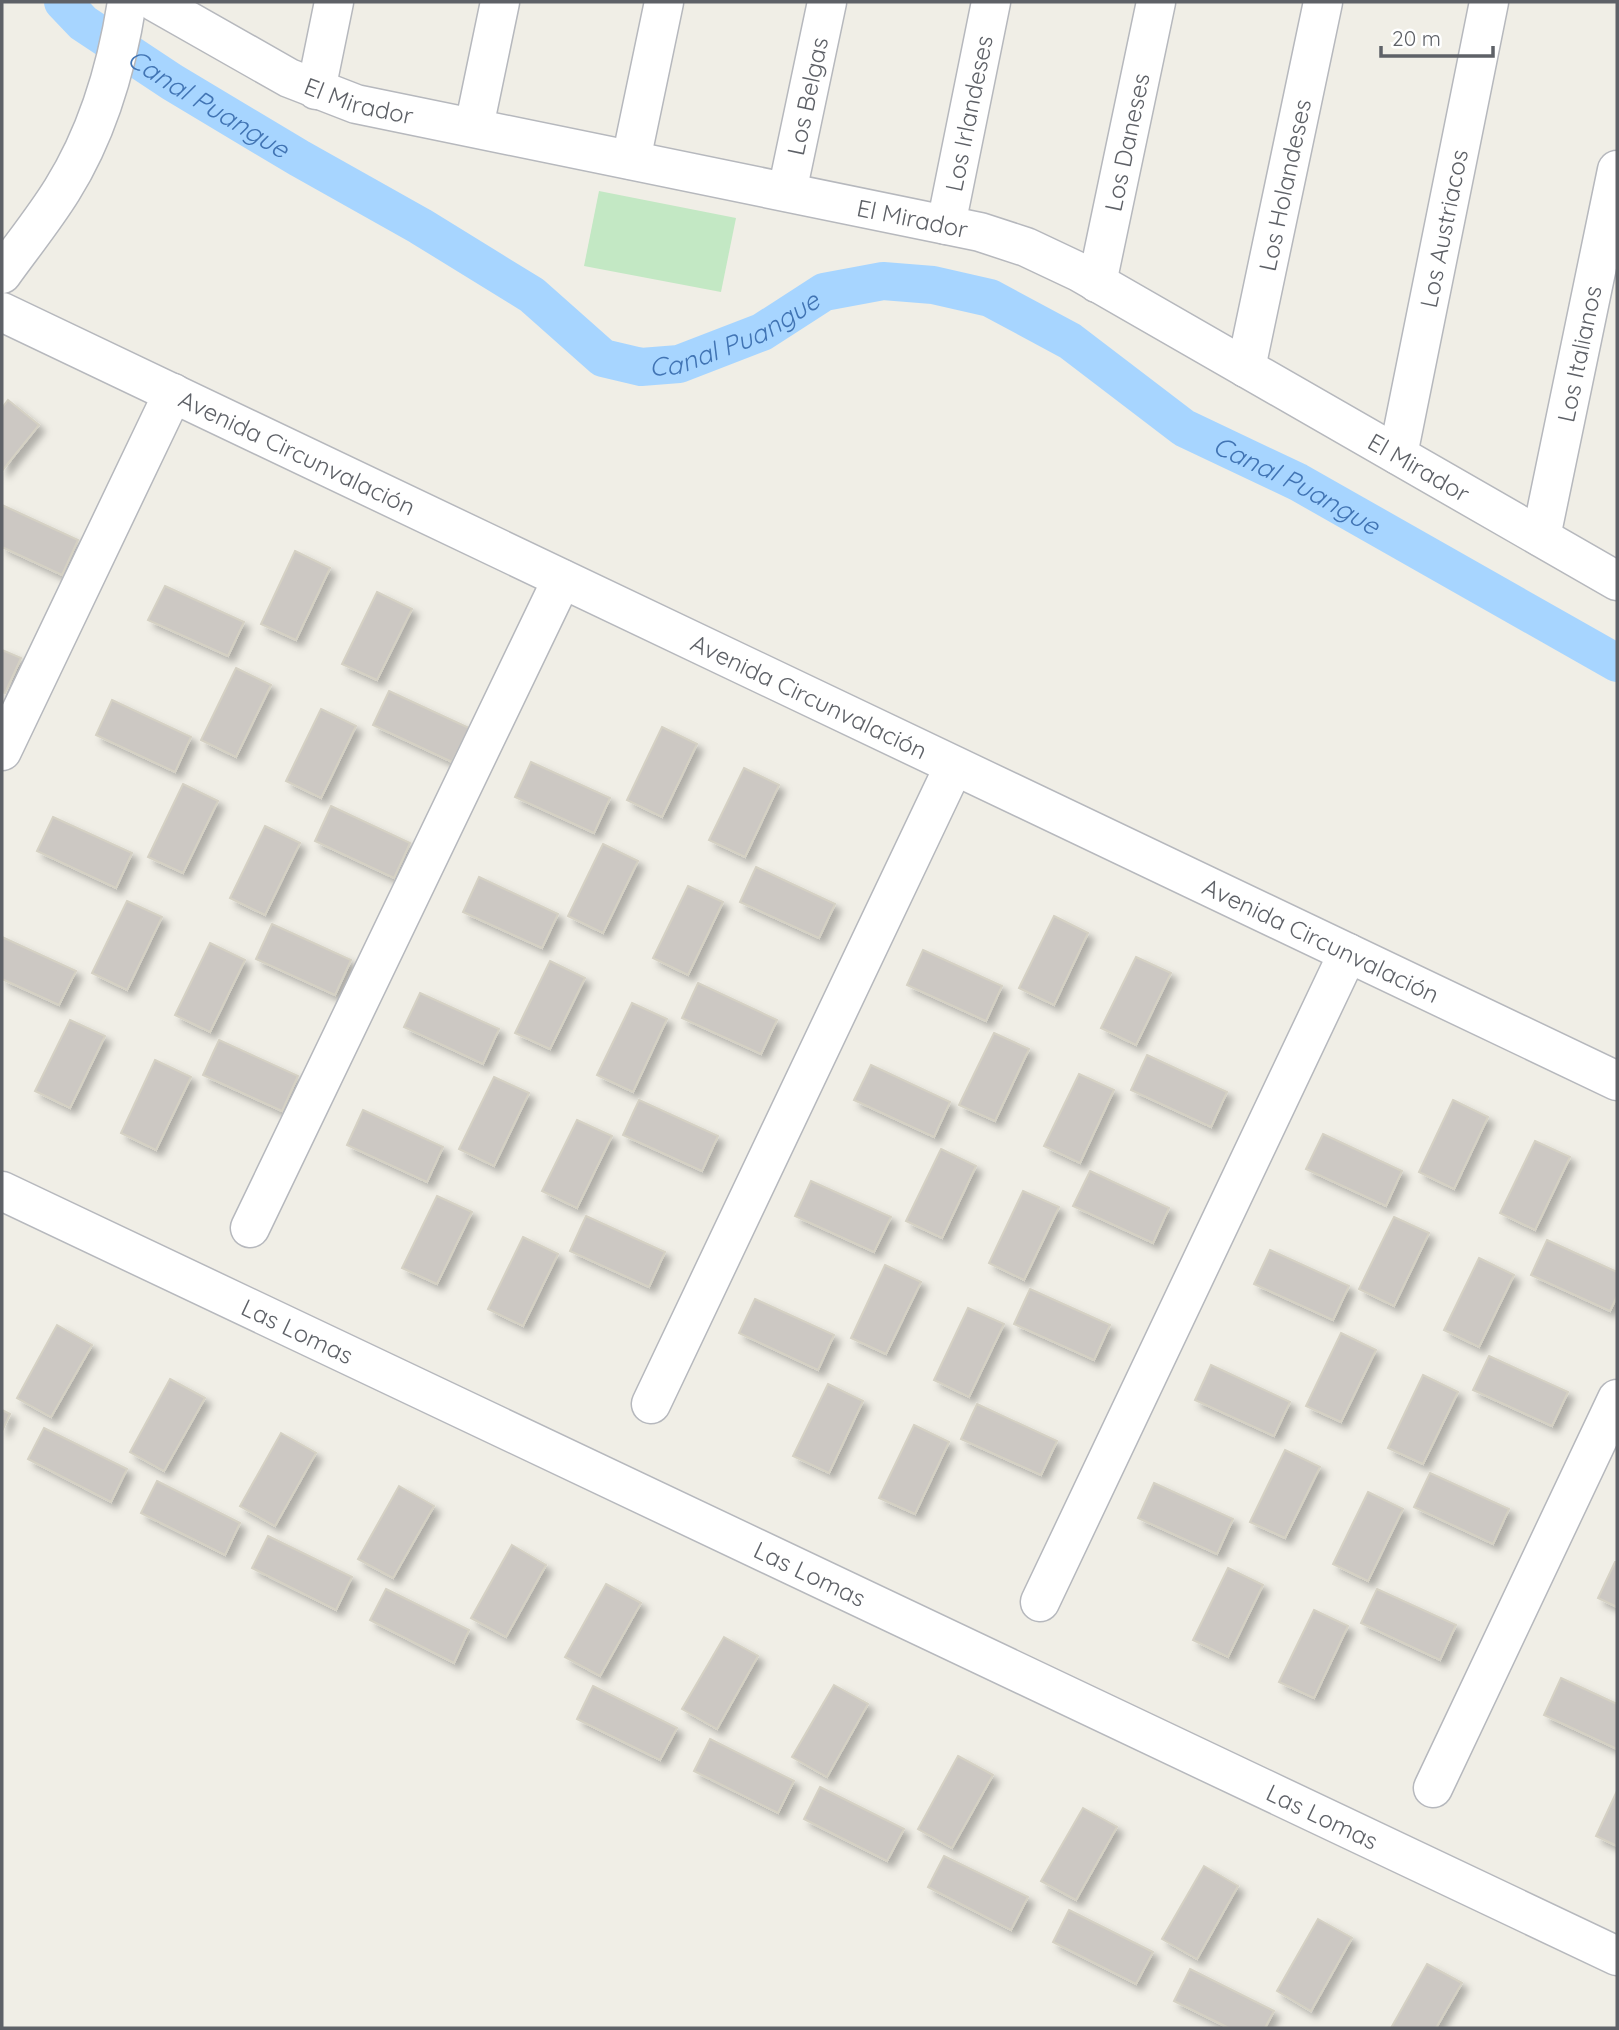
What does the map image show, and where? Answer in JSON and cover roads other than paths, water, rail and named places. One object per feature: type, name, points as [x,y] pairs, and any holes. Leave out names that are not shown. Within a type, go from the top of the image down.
[{"type":"street","name":"El Mirador","points":[[155,2],[265,66],[316,90],[356,104],[981,232],[1015,243],[1053,259],[1097,283],[1617,580]]},
{"type":"street","points":[[316,90],[334,2]]},
{"type":"street","points":[[474,127],[500,2]]},
{"type":"street","points":[[631,160],[664,2]]},
{"type":"street","name":"Los Belgas","points":[[788,192],[827,2]]},
{"type":"street","name":"Los Irlandeses","points":[[946,225],[991,2]]},
{"type":"street","name":"Los Daneses","points":[[1097,283],[1157,2]]},
{"type":"street","name":"Los Holandeses","points":[[1246,368],[1323,2]]},
{"type":"street","name":"Los Austriacos","points":[[1398,455],[1489,2]]},
{"type":"street","points":[[2,274],[62,191],[79,159],[93,127],[121,31]]},
{"type":"street","name":"Los Italianos","points":[[1541,537],[1617,170]]},
{"type":"street","name":"Avenida Circunvalación","points":[[2,312],[1617,1081]]},
{"type":"street","points":[[2,751],[173,393]]},
{"type":"street","points":[[250,1228],[562,579]]},
{"type":"street","points":[[651,1404],[954,766]]},
{"type":"street","points":[[1040,1602],[1348,953]]},
{"type":"street","name":"Las Lomas","points":[[2,1191],[1617,1956]]},
{"type":"street","points":[[1433,1788],[1617,1399]]},
{"type":"waterway","name":"Canal Puangue","points":[[63,2],[83,23],[172,82],[420,226],[532,295],[603,358],[641,367],[679,364],[762,332],[824,292],[883,281],[933,285],[990,298],[1070,341],[1184,428],[1298,482],[1617,663]]}]
